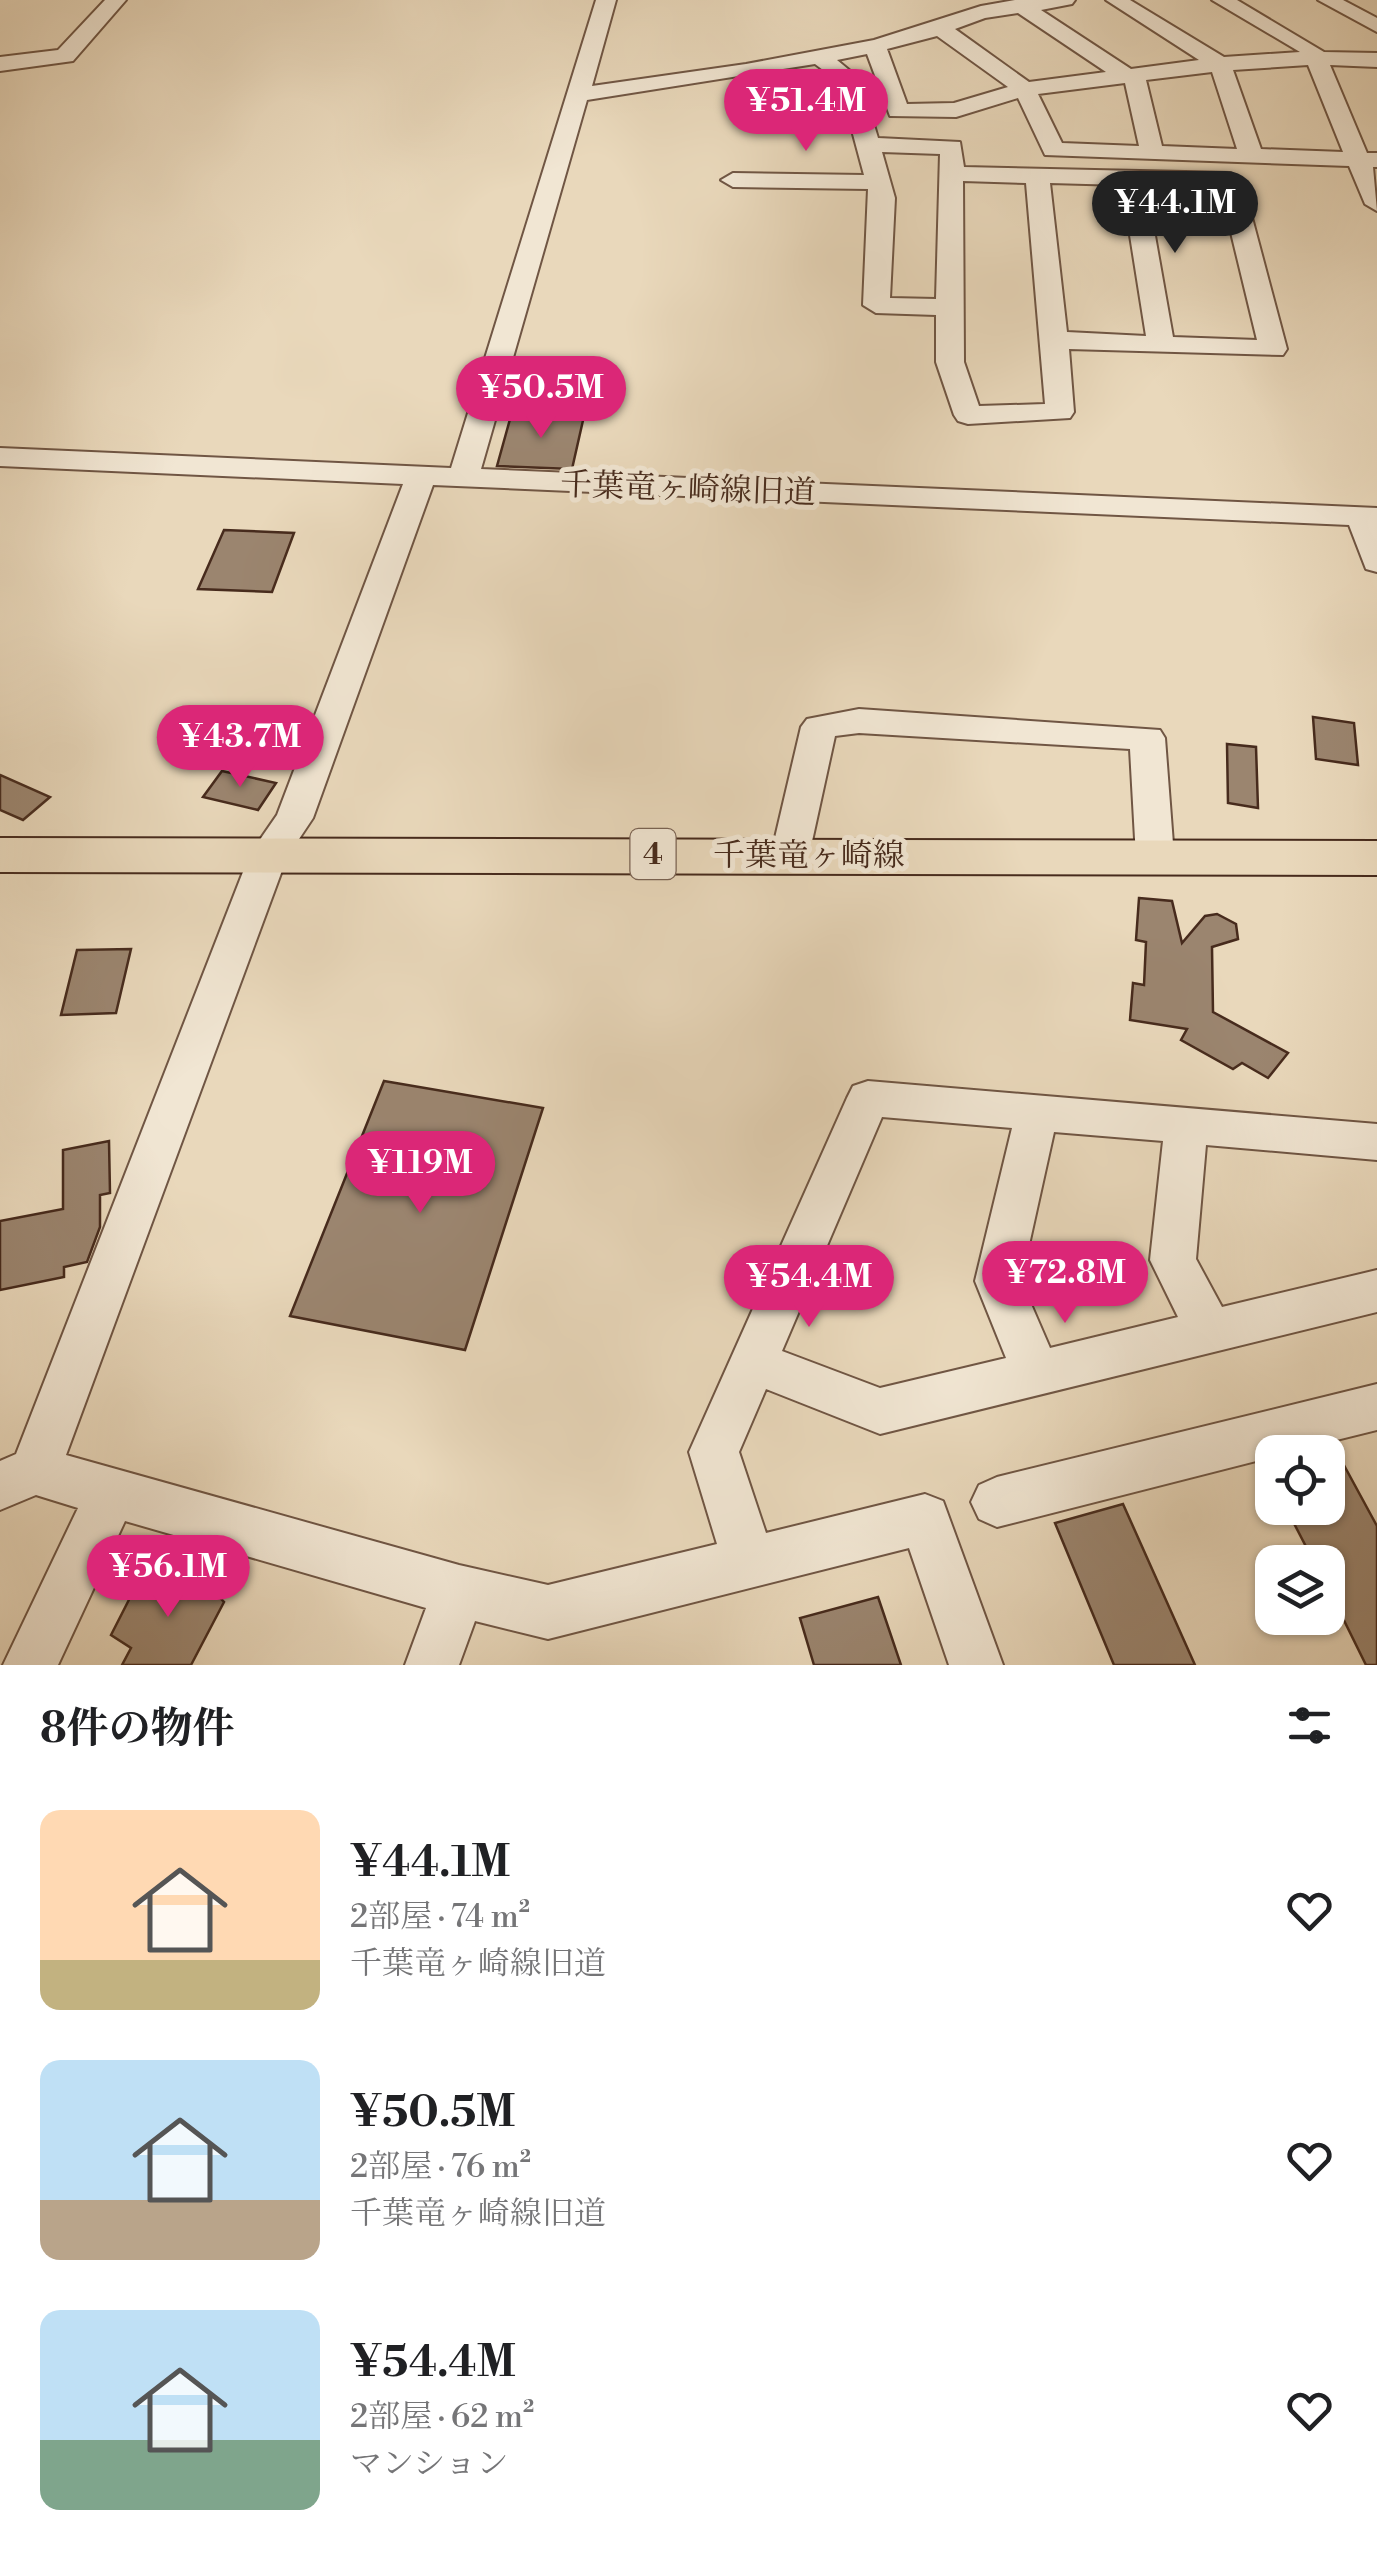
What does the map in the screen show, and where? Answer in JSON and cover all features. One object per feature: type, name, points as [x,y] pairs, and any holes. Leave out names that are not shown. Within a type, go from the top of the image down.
[{"type":"main road","name":"千葉竜ヶ崎線","points":[[0,855],[1377,858]]},
{"type":"street","points":[[0,64],[65,56],[116,0]]},
{"type":"street","points":[[462,478],[606,0]]},
{"type":"street","points":[[578,94],[819,57],[940,28],[981,12],[1065,0]]},
{"type":"street","points":[[1116,0],[1220,64],[1251,154]]},
{"type":"street","points":[[1222,0],[1312,52],[1367,160],[1377,204]]},
{"type":"street","points":[[1328,0],[1377,26]]},
{"type":"street","points":[[1020,5],[1131,76],[1152,152]]},
{"type":"street","points":[[940,28],[1025,89],[1053,150],[1367,160]]},
{"type":"street","points":[[875,46],[898,112],[956,110],[1025,89],[1220,64],[1315,58],[1377,60]]},
{"type":"street","points":[[819,57],[849,78],[883,198],[876,305],[949,308]]},
{"type":"street","points":[[868,145],[952,147],[950,362],[968,416],[1060,412],[1036,176]]},
{"type":"street","points":[[952,174],[1230,180],[1273,350],[1054,340]]},
{"type":"street","points":[[1133,178],[1162,344]]},
{"type":"street","points":[[732,180],[878,182]]},
{"type":"street","name":"千葉竜ヶ崎線旧道","points":[[0,457],[1369,517]]},
{"type":"street","points":[[421,476],[294,818],[269,854],[18,1478],[112,1493],[459,1591],[548,1612],[925,1519],[976,1665]]},
{"type":"street","points":[[1369,517],[1377,562]]},
{"type":"street","points":[[790,854],[819,726],[859,721],[1147,738],[1154,858]]},
{"type":"street","points":[[749,1562],[714,1452],[868,1098],[1377,1142]]},
{"type":"street","points":[[1036,1374],[998,1281],[1037,1113]]},
{"type":"street","points":[[1186,1126],[1173,1260],[1210,1332]]},
{"type":"street","points":[[753,1362],[880,1411],[1377,1291]]},
{"type":"street","points":[[997,1502],[1377,1407]]},
{"type":"street","points":[[30,1665],[112,1493]]},
{"type":"street","points":[[432,1665],[459,1591]]},
{"type":"building","points":[[512,412],[584,416],[572,469],[497,466]]},
{"type":"building","points":[[224,530],[294,533],[272,592],[198,589]]},
{"type":"building","points":[[1313,717],[1354,723],[1358,765],[1316,759]]},
{"type":"building","points":[[1227,744],[1256,747],[1258,808],[1228,803]]},
{"type":"building","points":[[222,771],[276,783],[258,810],[203,797]]},
{"type":"building","points":[[0,775],[50,797],[23,820],[0,810]]},
{"type":"building","points":[[1139,898],[1172,901],[1182,943],[1205,916],[1217,914],[1236,924],[1238,939],[1212,947],[1213,1012],[1288,1053],[1268,1078],[1242,1063],[1233,1069],[1181,1040],[1187,1029],[1130,1020],[1133,983],[1144,985],[1146,942],[1136,940]]},
{"type":"building","points":[[131,949],[116,1013],[61,1015],[77,950]]},
{"type":"building","points":[[384,1081],[543,1108],[465,1350],[290,1316]]},
{"type":"building","points":[[109,1141],[110,1193],[100,1195],[100,1227],[87,1262],[64,1267],[64,1277],[0,1290],[0,1221],[63,1209],[63,1150]]},
{"type":"building","points":[[1345,1467],[1377,1526],[1377,1665],[1366,1665],[1345,1622],[1345,1545],[1305,1545],[1295,1525],[1345,1525]]},
{"type":"building","points":[[1123,1504],[1195,1665],[1114,1665],[1055,1523]]},
{"type":"building","points":[[193,1570],[224,1602],[191,1665],[122,1665],[131,1648],[111,1635],[137,1584]]},
{"type":"building","points":[[878,1597],[901,1665],[814,1665],[800,1618]]}]
